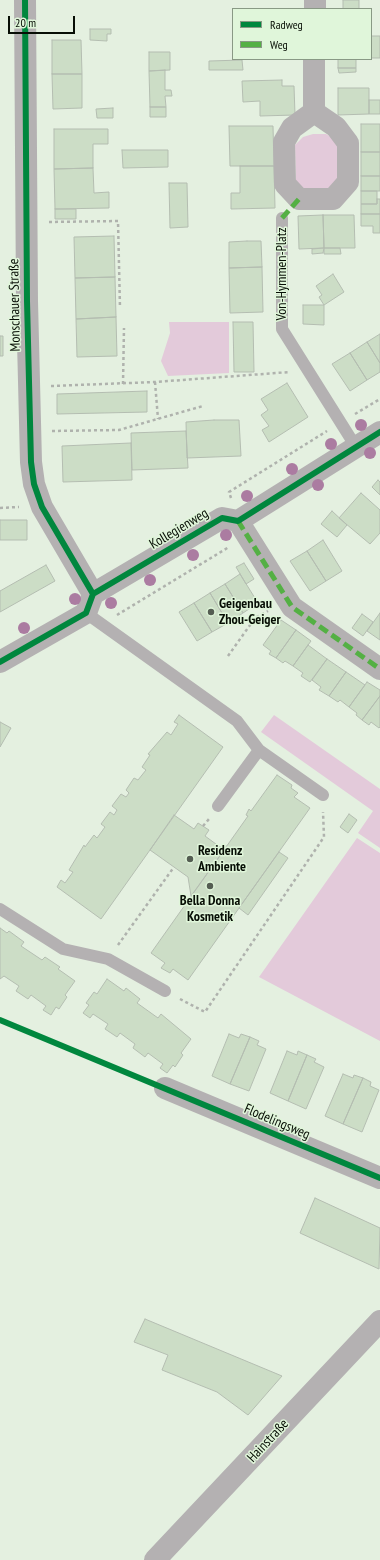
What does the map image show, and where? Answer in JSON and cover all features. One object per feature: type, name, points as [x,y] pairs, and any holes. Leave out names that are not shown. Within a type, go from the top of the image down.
[{"type":"street","name":"Monschauer Straße","points":[[25,0],[26,223],[29,387],[30,432],[34,484],[42,507],[90,604]]},
{"type":"street","points":[[314,60],[314,112]]},
{"type":"street","points":[[380,432],[238,521],[292,607],[380,669]]},
{"type":"street","name":"Kollegienweg","points":[[0,662],[222,518],[238,521]]},
{"type":"street","name":"Flodelingsweg","points":[[165,1088],[380,1178]]},
{"type":"street","name":"Hainstraße","points":[[155,1560],[380,1321]]},
{"type":"lane","name":"Von-Hymmen-Platz","points":[[282,218],[282,329],[308,371]]},
{"type":"lane","points":[[308,371],[356,447]]},
{"type":"lane","points":[[90,604],[237,720],[259,750],[323,795]]},
{"type":"lane","points":[[218,806],[259,750]]},
{"type":"lane","points":[[0,909],[63,949],[108,959],[165,991]]},
{"type":"path","points":[[26,223],[118,221],[120,308]]},
{"type":"path","points":[[123,384],[124,328]]},
{"type":"path","points":[[29,387],[123,384],[308,371]]},
{"type":"path","points":[[155,382],[158,419]]},
{"type":"path","points":[[238,521],[229,492],[380,398]]},
{"type":"path","points":[[30,432],[119,430],[202,406]]},
{"type":"path","points":[[228,656],[255,618],[288,600]]},
{"type":"path","points":[[165,991],[205,1012],[324,837],[323,795]]},
{"type":"path","points":[[108,959],[174,867]]},
{"type":"shaded area","points":[[313,134],[326,134],[338,141],[337,188],[309,194],[296,185],[295,145],[303,137]]},
{"type":"shaded area","points":[[169,322],[229,322],[229,373],[168,376],[161,361],[170,333]]},
{"type":"shaded area","points":[[274,715],[380,789],[380,848],[358,833],[373,811],[261,732]]},
{"type":"shaded area","points":[[357,838],[380,853],[380,1041],[259,977]]},
{"type":"building","points":[[343,0],[359,0],[359,8],[343,8]]},
{"type":"building","points":[[90,29],[111,29],[111,34],[107,34],[107,41],[90,40]]},
{"type":"building","points":[[372,36],[380,36],[380,58],[372,58]]},
{"type":"building","points":[[52,40],[81,40],[82,74],[52,74]]},
{"type":"building","points":[[149,52],[170,52],[170,70],[149,71]]},
{"type":"building","points":[[242,60],[243,70],[209,70],[209,61]]},
{"type":"building","points":[[338,60],[356,60],[356,68],[338,68]]},
{"type":"building","points":[[338,68],[356,68],[356,72],[339,73]]},
{"type":"building","points":[[165,70],[165,90],[171,90],[172,96],[165,96],[166,107],[150,107],[149,71]]},
{"type":"building","points":[[52,74],[82,74],[82,108],[53,109]]},
{"type":"building","points":[[282,80],[282,86],[294,86],[295,115],[260,116],[260,101],[243,102],[242,81]]},
{"type":"building","points":[[338,88],[369,88],[369,114],[338,115]]},
{"type":"building","points":[[369,100],[380,100],[380,114],[369,114]]},
{"type":"building","points":[[150,107],[166,107],[166,117],[150,117]]},
{"type":"building","points":[[113,108],[113,118],[97,118],[96,109]]},
{"type":"building","points":[[361,124],[380,124],[380,152],[361,152]]},
{"type":"building","points":[[229,126],[273,126],[274,166],[230,166]]},
{"type":"building","points":[[54,129],[108,129],[108,144],[93,144],[93,168],[54,169]]},
{"type":"building","points":[[122,150],[168,150],[168,167],[123,168]]},
{"type":"building","points":[[361,152],[380,152],[380,176],[361,176]]},
{"type":"building","points":[[240,166],[274,166],[275,208],[231,209],[231,193],[240,193]]},
{"type":"building","points":[[93,168],[94,193],[109,192],[109,208],[55,209],[54,169]]},
{"type":"building","points":[[361,176],[380,176],[380,191],[361,191]]},
{"type":"building","points":[[169,183],[187,183],[188,227],[170,228]]},
{"type":"building","points":[[361,191],[377,191],[377,204],[361,204]]},
{"type":"building","points":[[377,199],[380,199],[380,214],[361,214],[361,204],[377,204]]},
{"type":"building","points":[[55,209],[76,209],[76,219],[55,219]]},
{"type":"building","points":[[361,214],[380,214],[380,233],[373,233],[373,226],[361,226]]},
{"type":"building","points":[[323,215],[324,248],[299,249],[298,216]]},
{"type":"building","points":[[323,215],[354,215],[355,248],[324,248]]},
{"type":"building","points":[[114,236],[115,277],[75,278],[74,237]]},
{"type":"building","points":[[261,241],[262,267],[229,268],[229,242]]},
{"type":"building","points":[[324,248],[323,253],[312,254],[312,249]]},
{"type":"building","points":[[324,248],[340,248],[341,254],[324,254]]},
{"type":"building","points":[[262,267],[263,312],[230,313],[229,268]]},
{"type":"building","points":[[333,274],[344,292],[324,305],[319,297],[322,295],[316,286]]},
{"type":"building","points":[[115,277],[116,317],[76,319],[75,278]]},
{"type":"building","points":[[303,305],[324,305],[324,325],[303,324]]},
{"type":"building","points":[[116,317],[117,356],[77,357],[76,319]]},
{"type":"building","points":[[233,322],[253,322],[254,372],[234,372]]},
{"type":"building","points":[[380,334],[380,363],[367,342]]},
{"type":"building","points":[[0,336],[3,336],[3,356],[0,356]]},
{"type":"building","points":[[367,342],[380,363],[380,372],[367,380],[350,353]]},
{"type":"building","points":[[350,353],[367,380],[350,391],[332,364]]},
{"type":"building","points":[[287,383],[308,417],[269,442],[262,430],[269,426],[261,415],[268,410],[261,399]]},
{"type":"building","points":[[147,391],[147,412],[57,414],[57,394]]},
{"type":"building","points":[[239,420],[241,456],[187,458],[186,422]]},
{"type":"building","points":[[186,431],[188,468],[132,470],[131,433]]},
{"type":"building","points":[[131,443],[132,480],[63,482],[62,446]]},
{"type":"building","points":[[378,480],[380,482],[380,495],[372,487]]},
{"type":"building","points":[[361,493],[380,510],[380,533],[370,544],[339,518]]},
{"type":"building","points":[[332,511],[347,525],[337,537],[321,524]]},
{"type":"building","points":[[0,520],[27,520],[27,540],[0,540]]},
{"type":"building","points":[[323,540],[342,571],[326,581],[307,551]]},
{"type":"building","points":[[307,551],[326,581],[310,591],[290,561]]},
{"type":"building","points":[[244,563],[254,579],[246,584],[236,567]]},
{"type":"building","points":[[46,565],[55,581],[0,612],[0,591]]},
{"type":"building","points":[[240,574],[258,603],[243,613],[225,584]]},
{"type":"building","points":[[225,584],[243,613],[228,623],[210,593]]},
{"type":"building","points":[[210,593],[228,623],[212,632],[194,603]]},
{"type":"building","points":[[194,603],[212,632],[197,641],[179,612]]},
{"type":"building","points":[[380,613],[380,640],[367,631]]},
{"type":"building","points":[[362,614],[373,622],[363,636],[352,628]]},
{"type":"building","points":[[281,620],[296,630],[276,658],[269,654],[271,651],[263,645]]},
{"type":"building","points":[[296,630],[311,641],[293,666],[285,661],[283,663],[276,658]]},
{"type":"building","points":[[308,645],[327,659],[310,682],[301,676],[303,673],[293,666]]},
{"type":"building","points":[[327,659],[346,672],[329,696],[319,690],[321,687],[312,680]]},
{"type":"building","points":[[346,672],[365,685],[349,707],[340,700],[338,702],[329,696]]},
{"type":"building","points":[[367,682],[380,690],[380,696],[362,720],[356,715],[357,713],[349,707]]},
{"type":"building","points":[[380,696],[379,728],[371,722],[369,725],[362,720]]},
{"type":"building","points":[[179,715],[223,747],[101,919],[57,887],[61,880],[65,883],[73,872],[69,870],[84,845],[85,847],[94,835],[97,838],[105,827],[101,824],[110,812],[114,815],[117,810],[112,806],[121,794],[126,797],[129,793],[126,790],[134,778],[138,780],[146,770],[142,767],[150,755],[148,754],[167,732],[171,735],[178,724],[174,722]]},
{"type":"building","points":[[0,722],[11,728],[0,747]]},
{"type":"building","points":[[277,775],[292,785],[291,788],[298,793],[294,797],[310,808],[188,980],[173,969],[170,973],[161,968],[165,963],[151,953],[248,816],[246,815],[249,809],[251,811]]},
{"type":"building","points":[[349,814],[357,820],[348,833],[340,827]]},
{"type":"building","name":"Residenz Ambiente","points":[[174,815],[194,829],[198,823],[209,830],[205,836],[220,847],[227,846],[191,896],[188,877],[150,850]]},
{"type":"building","points":[[279,852],[288,858],[248,915],[239,908]]},
{"type":"building","points":[[0,928],[7,933],[9,931],[24,942],[21,946],[42,960],[45,957],[60,967],[58,969],[75,981],[65,995],[67,997],[59,1009],[56,1007],[51,1015],[43,1010],[46,1006],[31,995],[28,999],[16,991],[19,986],[4,976],[0,979]]},
{"type":"building","points":[[107,979],[124,991],[126,988],[140,999],[137,1003],[158,1018],[161,1014],[191,1039],[181,1053],[183,1055],[175,1067],[173,1065],[167,1073],[160,1068],[163,1064],[148,1053],[145,1057],[133,1048],[135,1044],[120,1033],[117,1037],[105,1029],[108,1024],[93,1014],[90,1018],[83,1013],[89,1005],[86,1003],[94,992],[97,994]]},
{"type":"building","points":[[229,1034],[239,1038],[241,1034],[250,1037],[230,1084],[212,1076]]},
{"type":"building","points":[[250,1037],[259,1041],[257,1045],[266,1049],[249,1091],[230,1084]]},
{"type":"building","points":[[287,1051],[297,1055],[298,1051],[307,1055],[288,1101],[270,1093]]},
{"type":"building","points":[[307,1055],[316,1059],[314,1062],[324,1067],[306,1109],[288,1101]]},
{"type":"building","points":[[343,1074],[353,1078],[354,1075],[363,1078],[343,1124],[325,1116]]},
{"type":"building","points":[[363,1078],[371,1082],[370,1086],[379,1090],[362,1132],[343,1124]]},
{"type":"building","points":[[315,1198],[380,1228],[379,1269],[300,1233]]},
{"type":"building","points":[[145,1319],[282,1376],[248,1415],[217,1392],[162,1370],[168,1355],[134,1342]]},
{"type":"marked path","points":[[282,218],[299,199]]},
{"type":"marked path","points":[[238,521],[292,607],[380,669]]},
{"type":"cycle path","points":[[25,0],[27,301],[31,462],[34,484],[42,507],[93,594]]},
{"type":"cycle path","points":[[0,662],[86,613],[93,594],[222,518],[238,521],[380,432]]},
{"type":"cycle path","points":[[0,1020],[380,1178]]},
{"type":"place","name":"Geigenbau Zhou-Geiger","points":[[211,612]]},
{"type":"place","name":"Residenz Ambiente","points":[[190,859]]},
{"type":"place","name":"Bella Donna Kosmetik","points":[[210,886]]}]
